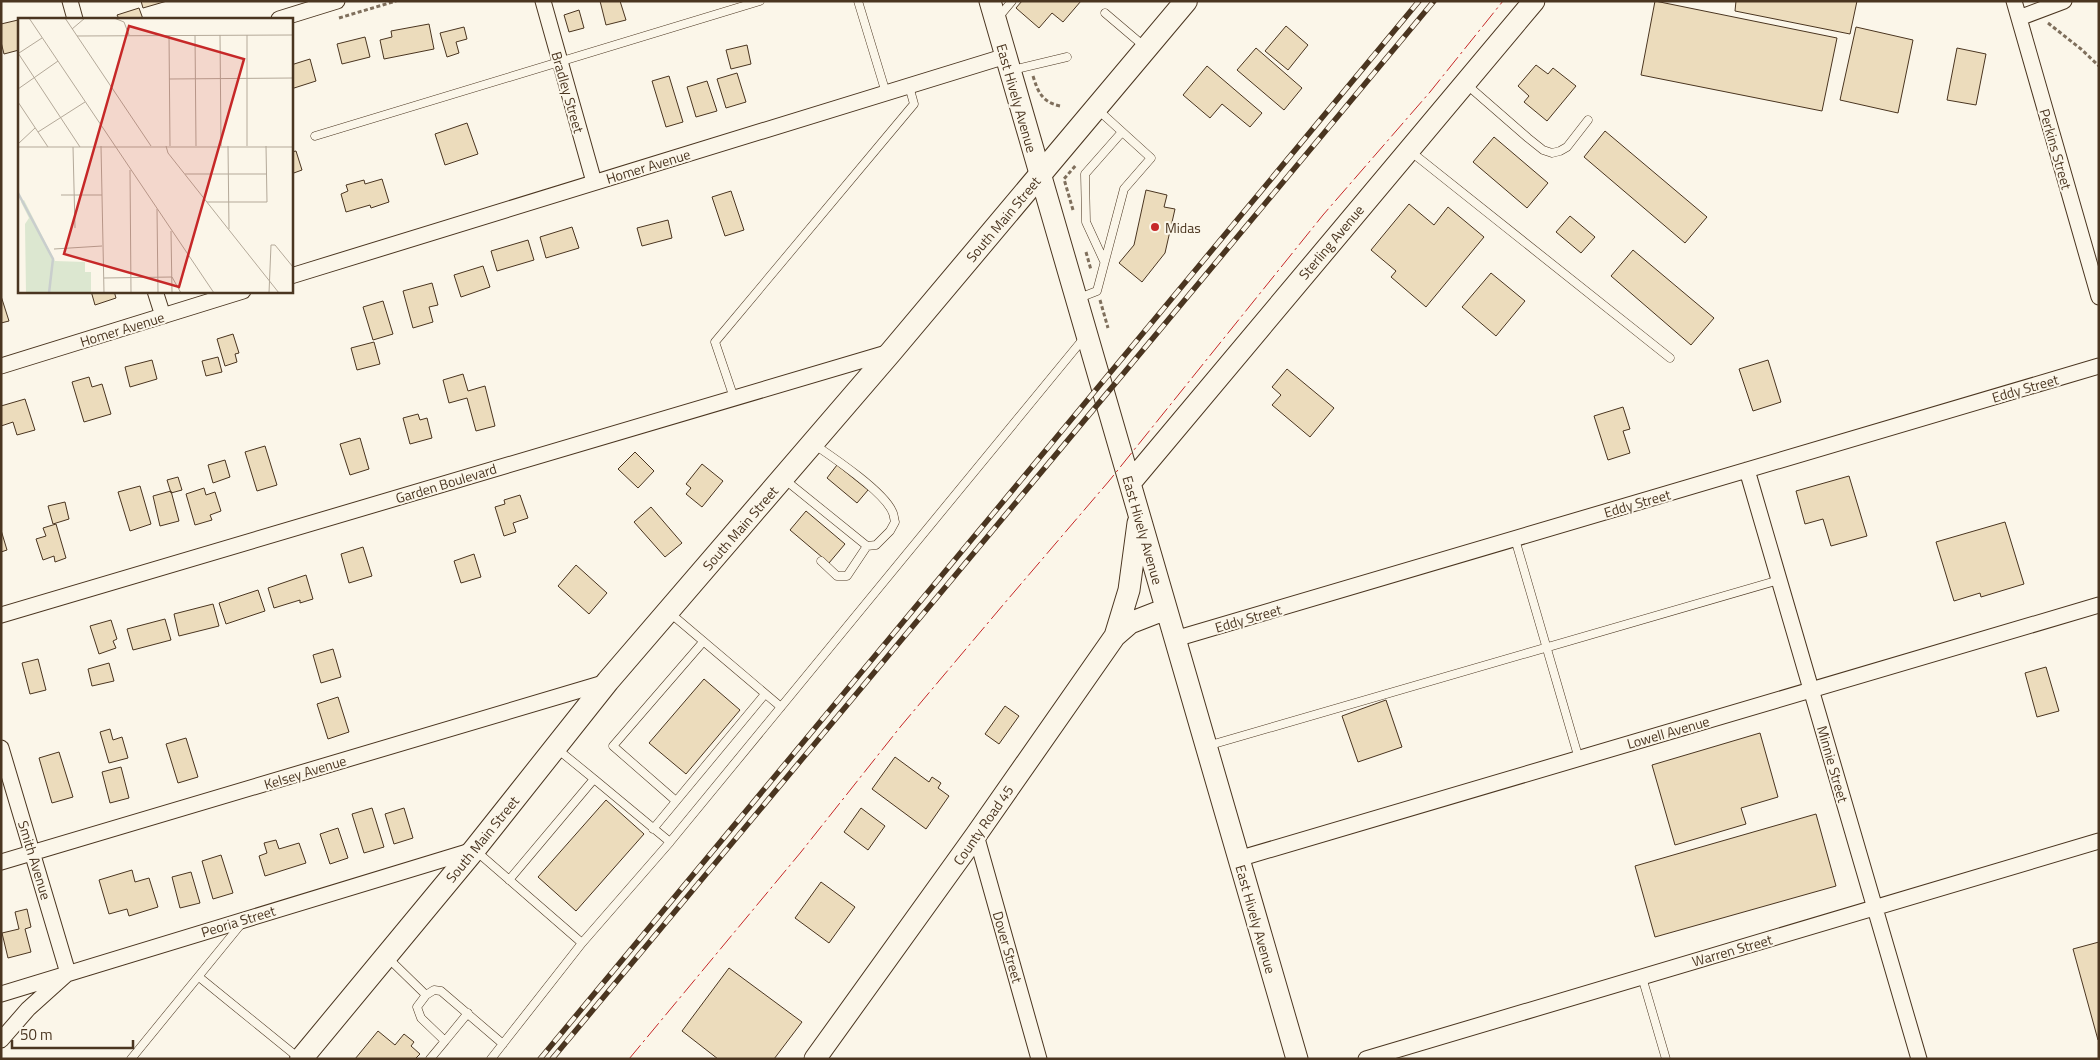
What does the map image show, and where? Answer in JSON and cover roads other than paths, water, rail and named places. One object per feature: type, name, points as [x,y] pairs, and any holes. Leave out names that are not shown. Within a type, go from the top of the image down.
[{"type":"main road","name":"South Main Street","points":[[300,1059],[474,850],[608,681],[891,352],[1186,1]]},
{"type":"street","points":[[70,1],[75,18]]},
{"type":"street","points":[[282,18],[337,1]]},
{"type":"street","name":"Bradley Street","points":[[543,1],[594,182]]},
{"type":"street","name":"Sterling Avenue","points":[[1130,482],[1534,1]]},
{"type":"street","name":"Perkins Street","points":[[2014,1],[2099,296]]},
{"type":"street","points":[[2019,18],[2064,1]]},
{"type":"street","name":"East Hively Avenue","points":[[993,11],[1039,175],[1087,334],[1297,1059]]},
{"type":"street","name":"Homer Avenue","points":[[292,276],[909,86],[1008,63]]},
{"type":"street","points":[[155,292],[162,316]]},
{"type":"street","name":"Homer Avenue","points":[[1,366],[240,292]]},
{"type":"street","name":"Garden Boulevard","points":[[1,615],[891,352]]},
{"type":"street","name":"Eddy Street","points":[[1175,639],[2099,366]]},
{"type":"street","name":"Minnie Street","points":[[1747,470],[1919,1059]]},
{"type":"street","points":[[1115,636],[1129,590],[1139,514]]},
{"type":"street","name":"Lowell Avenue","points":[[1238,860],[2099,605]]},
{"type":"street","name":"County Road 45","points":[[815,1059],[976,835],[1115,636],[1135,620],[1166,610]]},
{"type":"street","name":"Kelsey Avenue","points":[[1,862],[608,681]]},
{"type":"street","name":"Smith Avenue","points":[[1,748],[68,973]]},
{"type":"street","name":"Dover Street","points":[[976,835],[1039,1059]]},
{"type":"street","name":"Warren Street","points":[[1366,1059],[2099,841]]},
{"type":"street","name":"Peoria Street","points":[[1,994],[474,850]]},
{"type":"street","points":[[1,1040],[28,1009],[68,973]]},
{"type":"lane","points":[[315,136],[760,1]]},
{"type":"lane","points":[[858,1],[886,93]]},
{"type":"lane","points":[[993,11],[1012,1]]},
{"type":"lane","points":[[1105,13],[1146,48]]},
{"type":"lane","points":[[1008,63],[1068,57]]},
{"type":"lane","points":[[1465,83],[1535,144],[1543,150],[1552,153],[1560,151],[1567,146],[1588,120]]},
{"type":"lane","points":[[734,398],[716,342],[914,104],[909,86]]},
{"type":"lane","points":[[1076,299],[1097,291],[1124,189],[1150,158],[1096,108]]},
{"type":"lane","points":[[1104,261],[1086,222],[1085,174],[1122,132]]},
{"type":"lane","points":[[1408,150],[1670,358]]},
{"type":"lane","points":[[491,1059],[582,943],[670,842],[1087,334]]},
{"type":"lane","points":[[783,478],[867,546],[876,545],[890,531],[895,522],[892,511],[875,491],[813,443]]},
{"type":"lane","points":[[1515,539],[1579,759]]},
{"type":"lane","points":[[820,561],[837,576],[847,576],[867,546]]},
{"type":"lane","points":[[1206,746],[1779,580]]},
{"type":"lane","points":[[668,612],[781,707]]},
{"type":"lane","points":[[676,801],[613,746],[703,642]]},
{"type":"lane","points":[[653,829],[765,694]]},
{"type":"lane","points":[[555,748],[670,842]]},
{"type":"lane","points":[[509,880],[594,780]]},
{"type":"lane","points":[[474,850],[582,943]]},
{"type":"lane","points":[[131,1059],[246,919]]},
{"type":"lane","points":[[386,955],[426,995]]},
{"type":"lane","points":[[198,977],[300,1059]]},
{"type":"lane","points":[[1642,977],[1666,1059]]},
{"type":"lane","points":[[445,1041],[417,1012],[417,1007],[426,995],[434,990],[441,991],[503,1044]]},
{"type":"lane","points":[[430,1059],[468,1013]]},
{"type":"railway","points":[[540,1059],[1419,1]]},
{"type":"railway","points":[[552,1059],[1434,1]]},
{"type":"place","name":"Midas","points":[[1155,227]]}]
